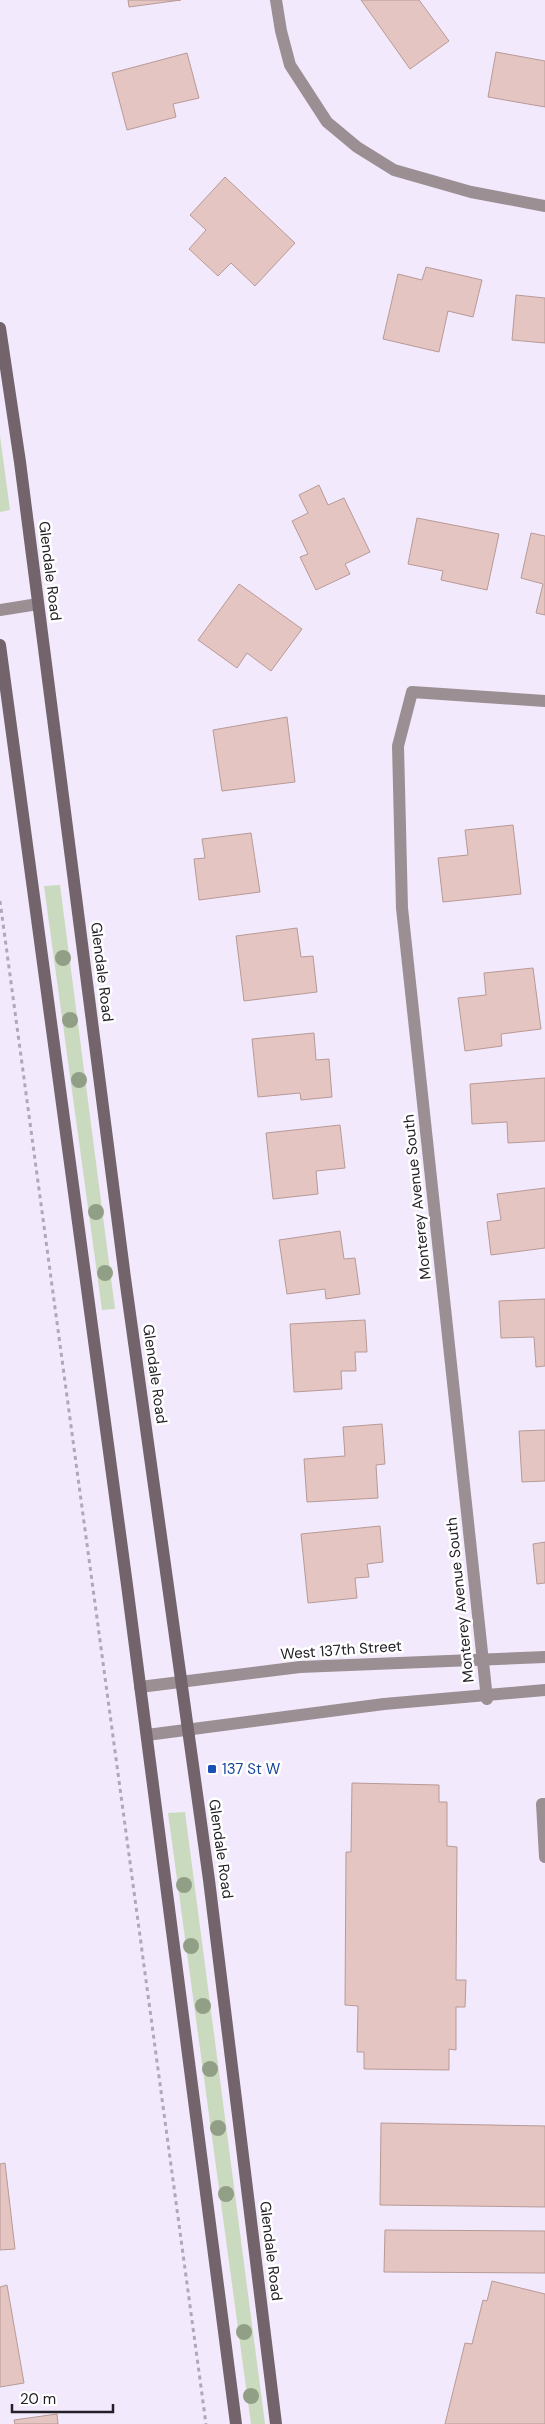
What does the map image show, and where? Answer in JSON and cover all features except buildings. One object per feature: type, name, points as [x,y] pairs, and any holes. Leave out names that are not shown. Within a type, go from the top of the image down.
[{"type":"main road","name":"Glendale Road","points":[[0,328],[38,604],[125,1278],[189,1729],[276,2424]]},
{"type":"main road","points":[[0,646],[147,1735],[236,2424]]},
{"type":"street","points":[[276,0],[281,31],[290,65],[327,122],[357,147],[394,170],[471,192],[545,206]]},
{"type":"street","points":[[0,610],[38,604]]},
{"type":"street","name":"Monterey Avenue South","points":[[487,1697],[402,908],[398,746],[412,692],[545,701]]},
{"type":"street","name":"West 137th Street","points":[[140,1686],[300,1668],[545,1657]]},
{"type":"street","points":[[147,1735],[337,1710],[545,1690]]},
{"type":"street","points":[[545,1804],[542,1804],[545,1857]]},
{"type":"path","points":[[0,901],[206,2424]]},
{"type":"green space","points":[[0,436],[10,510],[0,512]]},
{"type":"green space","points":[[60,885],[115,1309],[102,1310],[44,886]]},
{"type":"green space","points":[[185,1812],[265,2424],[251,2424],[168,1813]]},
{"type":"place","name":"137 St W","points":[[212,1769]]}]
